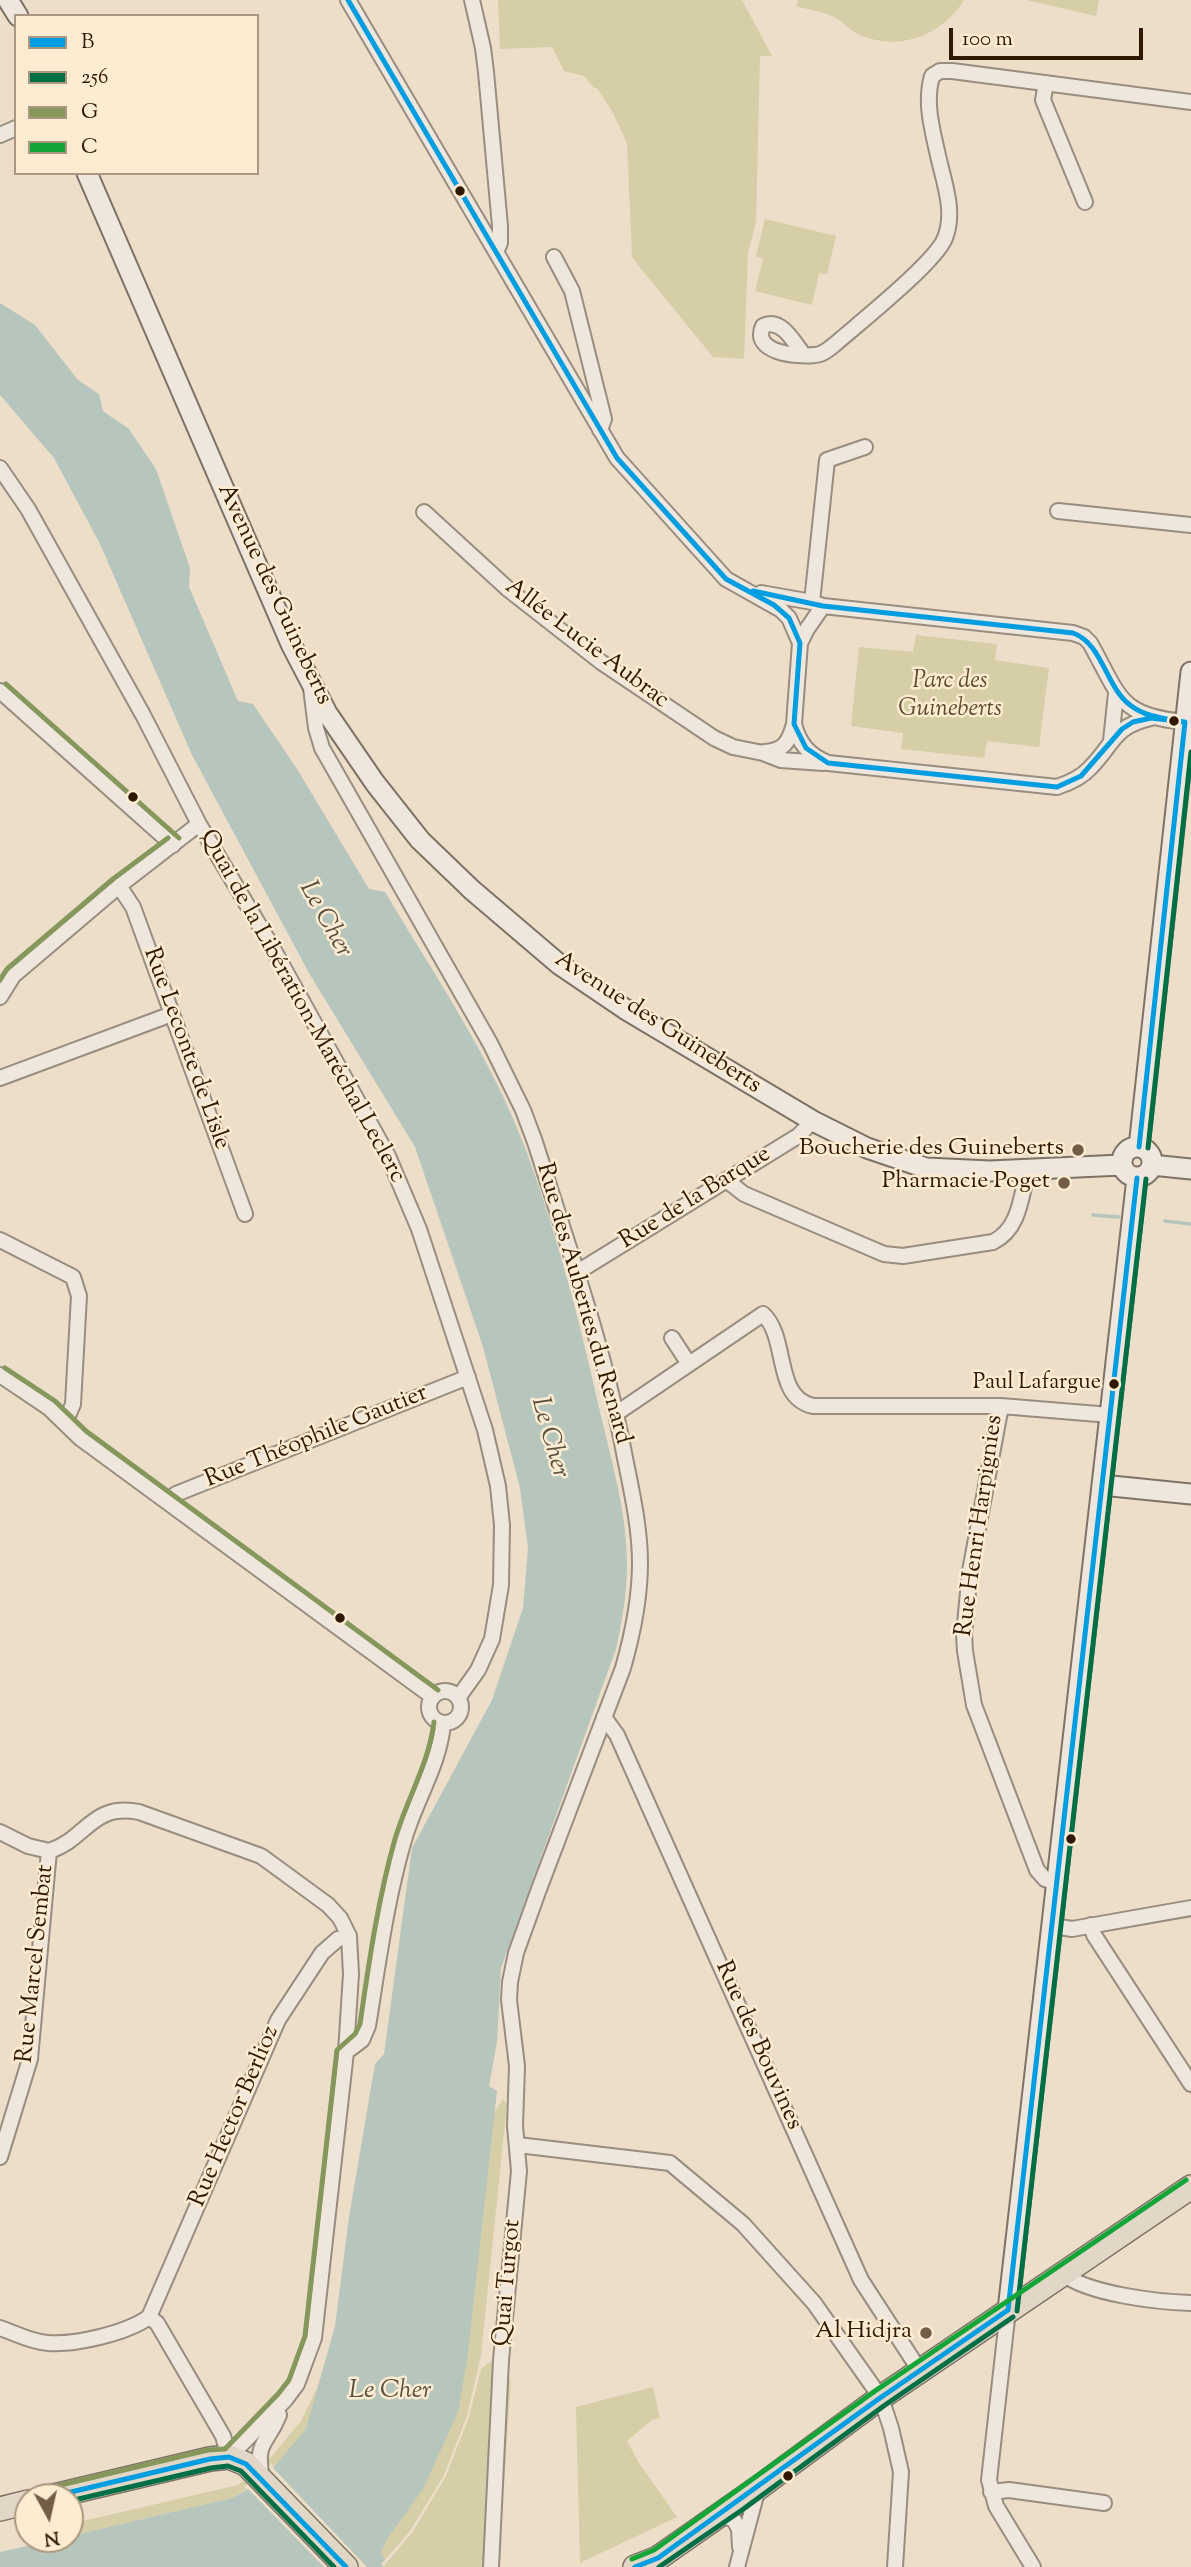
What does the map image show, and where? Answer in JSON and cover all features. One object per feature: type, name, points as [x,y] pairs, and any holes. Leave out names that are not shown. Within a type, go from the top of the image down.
[{"type":"main road","name":"Avenue des Guineberts","points":[[88,175],[291,644],[327,713],[375,783],[419,840],[472,890],[560,965],[625,1010],[813,1121],[867,1148],[926,1168],[990,1171],[1122,1165]]},
{"type":"main road","points":[[1139,1147],[1191,672]]},
{"type":"main road","points":[[1139,1147],[1151,1155],[1152,1165],[1146,1175],[1137,1178],[1129,1175],[1122,1165],[1126,1152],[1139,1147]]},
{"type":"main road","points":[[1152,1165],[1191,1169]]},
{"type":"main road","points":[[1008,2310],[1137,1178]]},
{"type":"main road","points":[[1102,1485],[1191,1494]]},
{"type":"main road","points":[[635,2567],[658,2558],[880,2398],[1191,2186]]},
{"type":"main road","points":[[84,2489],[210,2459],[229,2457],[257,2470],[346,2567]]},
{"type":"street","points":[[348,0],[617,458],[726,579],[782,610],[789,618],[800,643]]},
{"type":"street","points":[[472,0],[486,72],[500,226],[500,243],[496,252]]},
{"type":"street","points":[[803,354],[816,355],[834,345],[931,258],[946,237],[949,200],[928,107],[932,76],[940,71],[1191,102]]},
{"type":"street","points":[[1045,83],[1043,100],[1085,202]]},
{"type":"street","points":[[554,257],[572,291],[604,419],[600,430]]},
{"type":"street","points":[[763,753],[776,752],[782,748],[790,739],[794,724],[800,643],[817,604],[827,460],[865,447]]},
{"type":"street","name":"Quai de la Libération-Maréchal Leclerc","points":[[0,468],[28,509],[144,715],[199,824],[271,945],[388,1156],[419,1230],[485,1430],[498,1486],[502,1525],[501,1585],[492,1639],[478,1670],[458,1698],[460,1713],[453,1721],[443,1723],[438,1750],[398,1860],[368,2026],[362,2040],[345,2052]]},
{"type":"street","points":[[1058,511],[1191,525]]},
{"type":"street","name":"Allée Lucie Aubrac","points":[[424,512],[509,590],[601,662],[714,738],[733,747],[781,760],[1057,787],[1082,776],[1122,729],[1133,722],[1151,718]]},
{"type":"street","points":[[746,590],[817,604],[1073,633],[1084,637],[1090,643],[1116,693],[1135,710],[1151,718],[1185,722]]},
{"type":"street","name":"Rue des Auberies du Renard","points":[[311,684],[316,728],[322,748],[490,1043],[523,1110],[576,1273],[617,1413],[638,1521],[640,1564],[633,1633],[623,1668],[516,1953],[509,2000]]},
{"type":"street","points":[[0,691],[173,845]]},
{"type":"street","points":[[1111,741],[1116,693]]},
{"type":"street","points":[[794,724],[805,749],[814,757],[828,763]]},
{"type":"street","points":[[0,997],[13,976],[199,824]]},
{"type":"street","name":"Rue Leconte de Lisle","points":[[120,886],[133,907],[245,1214]]},
{"type":"street","points":[[0,1079],[172,1014]]},
{"type":"street","name":"Rue de la Barque","points":[[576,1273],[798,1136],[813,1121]]},
{"type":"street","points":[[726,1180],[744,1194],[884,1254],[904,1255],[993,1242],[1006,1236],[1014,1223],[1028,1169]]},
{"type":"street","points":[[0,1240],[73,1277],[79,1296],[79,1310],[73,1404],[65,1423]]},
{"type":"street","name":"Rue Henri Harpignies","points":[[617,1413],[763,1314],[773,1323],[789,1387],[794,1397],[802,1403],[813,1406],[1001,1406],[970,1571],[965,1651],[969,1681],[981,1726],[1038,1870],[1045,1879],[1058,1884]]},
{"type":"street","points":[[671,1338],[689,1364]]},
{"type":"street","points":[[0,1375],[49,1408],[80,1438],[433,1698]]},
{"type":"street","name":"Rue Théophile Gautier","points":[[168,1501],[176,1494],[468,1377]]},
{"type":"street","points":[[1001,1406],[1110,1415]]},
{"type":"street","points":[[443,1723],[432,1715],[429,1706],[433,1698],[440,1692],[446,1692],[458,1698]]},
{"type":"street","name":"Rue des Bouvines","points":[[604,1717],[618,1735],[861,2280],[920,2371]]},
{"type":"street","points":[[0,1832],[28,1846],[49,1851],[104,1814],[116,1810],[130,1810],[252,1851],[274,1864],[328,1905],[340,1918],[349,1936],[351,1974],[314,2338],[297,2384],[285,2400],[229,2457],[223,2436],[157,2323],[149,2317],[137,2326],[118,2332],[64,2343],[35,2341],[0,2328]]},
{"type":"street","name":"Rue Marcel Sembat","points":[[0,2157],[30,2059],[49,1851]]},
{"type":"street","points":[[1053,1926],[1072,1929],[1191,1908]]},
{"type":"street","points":[[1091,1925],[1094,1935],[1191,2084]]},
{"type":"street","name":"Rue Hector Berlioz","points":[[149,2317],[278,2020],[322,1952],[338,1939],[349,1936]]},
{"type":"street","name":"Quai Turgot","points":[[491,2567],[501,2360],[519,2171],[515,2126],[517,2066],[509,2000]]},
{"type":"street","points":[[518,2145],[670,2163],[743,2224],[814,2303],[880,2398],[891,2428],[901,2472],[895,2567]]},
{"type":"street","points":[[1062,2273],[1086,2287],[1170,2303],[1191,2303]]},
{"type":"street","points":[[1008,2310],[990,2486],[996,2506],[1033,2567]]},
{"type":"street","points":[[257,2470],[262,2443],[277,2421],[285,2400]]},
{"type":"street","points":[[990,2486],[1104,2503]]},
{"type":"street","points":[[738,2565],[758,2488]]},
{"type":"street","points":[[716,2516],[732,2518],[739,2529],[738,2565]]},
{"type":"green space","points":[[498,0],[742,0],[772,56],[760,56],[756,222],[748,252],[744,359],[713,357],[632,257],[627,143],[613,113],[597,88],[584,76],[564,71],[552,47],[500,49]]},
{"type":"green space","points":[[798,0],[964,0],[944,23],[932,31],[905,41],[890,42],[860,35],[838,19],[796,6]]},
{"type":"green space","points":[[1026,0],[1099,0],[1096,16]]},
{"type":"green space","points":[[765,219],[836,236],[827,274],[819,273],[812,305],[755,291],[763,259],[756,256]]},
{"type":"green space","name":"Parc des Guineberts","points":[[916,635],[997,644],[995,660],[1049,668],[1039,747],[987,741],[984,758],[901,749],[903,733],[851,726],[859,647],[913,652]]},
{"type":"green space","points":[[503,2099],[507,2104],[481,2355],[467,2416],[444,2475],[410,2531],[385,2560],[381,2553],[468,2354],[494,2113]]},
{"type":"green space","points":[[490,2362],[504,2364],[511,2383],[498,2567],[383,2567],[412,2533],[446,2476],[469,2417],[481,2369]]},
{"type":"green space","points":[[321,2380],[309,2422],[302,2436],[274,2466],[232,2498],[84,2533],[84,2521],[238,2485],[272,2456],[301,2421]]},
{"type":"green space","points":[[653,2387],[660,2418],[652,2420],[627,2441],[677,2517],[580,2563],[576,2407]]},
{"type":"water","name":"Le Cher","points":[[0,303],[35,325],[78,380],[99,394],[103,411],[129,429],[156,469],[190,568],[189,587],[238,701],[253,704],[297,769],[369,889],[385,892],[462,1019],[498,1085],[527,1153],[558,1246],[621,1504],[627,1576],[616,1649],[501,1968],[497,2042],[489,2086],[497,2091],[468,2354],[458,2412],[423,2489],[387,2539],[381,2553],[385,2560],[381,2564],[384,2567],[0,2567],[0,2552],[14,2549],[14,2553],[84,2553],[84,2533],[232,2498],[248,2489],[273,2468],[306,2429],[335,2326],[349,2217],[375,2064],[384,2054],[412,1848],[492,1700],[523,1608],[528,1548],[520,1488],[483,1347],[415,1147],[309,973],[192,755],[100,544],[54,458],[0,395]]},
{"type":"pier","points":[[272,2463],[273,2468],[367,2567],[324,2567],[244,2487]]},
{"type":"waterway","points":[[1093,1215],[1119,1217]]},
{"type":"waterway","points":[[1165,1221],[1191,1224]]},
{"type":"transit line","name":"B","points":[[348,0],[617,458],[726,579],[774,605],[789,618],[800,643],[794,724],[806,748],[828,763],[1057,787],[1081,776],[1122,729],[1133,722],[1151,718],[1185,722]]},
{"type":"transit line","name":"B","points":[[753,591],[823,606],[1073,633],[1091,646],[1115,687],[1130,705],[1147,714],[1177,721]]},
{"type":"transit line","name":"G","points":[[6,684],[179,838]]},
{"type":"transit line","name":"B","points":[[1139,1147],[1185,722]]},
{"type":"transit line","name":"256","points":[[1148,1148],[1191,752]]},
{"type":"transit line","name":"G","points":[[0,980],[7,969],[113,879],[168,838]]},
{"type":"transit line","name":"B","points":[[1008,2310],[1137,1178]]},
{"type":"transit line","name":"256","points":[[1017,2311],[1146,1179]]},
{"type":"transit line","name":"G","points":[[5,1368],[55,1401],[86,1431],[438,1690]]},
{"type":"transit line","name":"G","points":[[69,2483],[208,2450],[225,2449],[289,2380],[305,2336],[337,2050],[355,2034],[360,2024],[374,1931],[389,1862],[400,1824],[423,1766],[434,1722]]},
{"type":"transit line","name":"C","points":[[632,2559],[654,2550],[875,2391],[1186,2180]]},
{"type":"transit line","name":"B","points":[[635,2567],[658,2558],[880,2398],[1008,2310]]},
{"type":"transit line","name":"256","points":[[659,2567],[1013,2317]]},
{"type":"transit line","name":"B","points":[[84,2489],[210,2459],[229,2457],[246,2464],[346,2567]]},
{"type":"transit line","name":"256","points":[[84,2498],[228,2466],[241,2471],[334,2567]]},
{"type":"place","name":"Boucherie des Guineberts","points":[[1078,1150]]},
{"type":"place","name":"Pharmacie Poget","points":[[1064,1183]]},
{"type":"place","name":"Paul Lafargue","points":[[1114,1384]]},
{"type":"place","name":"Al Hidjra","points":[[926,2333]]}]
